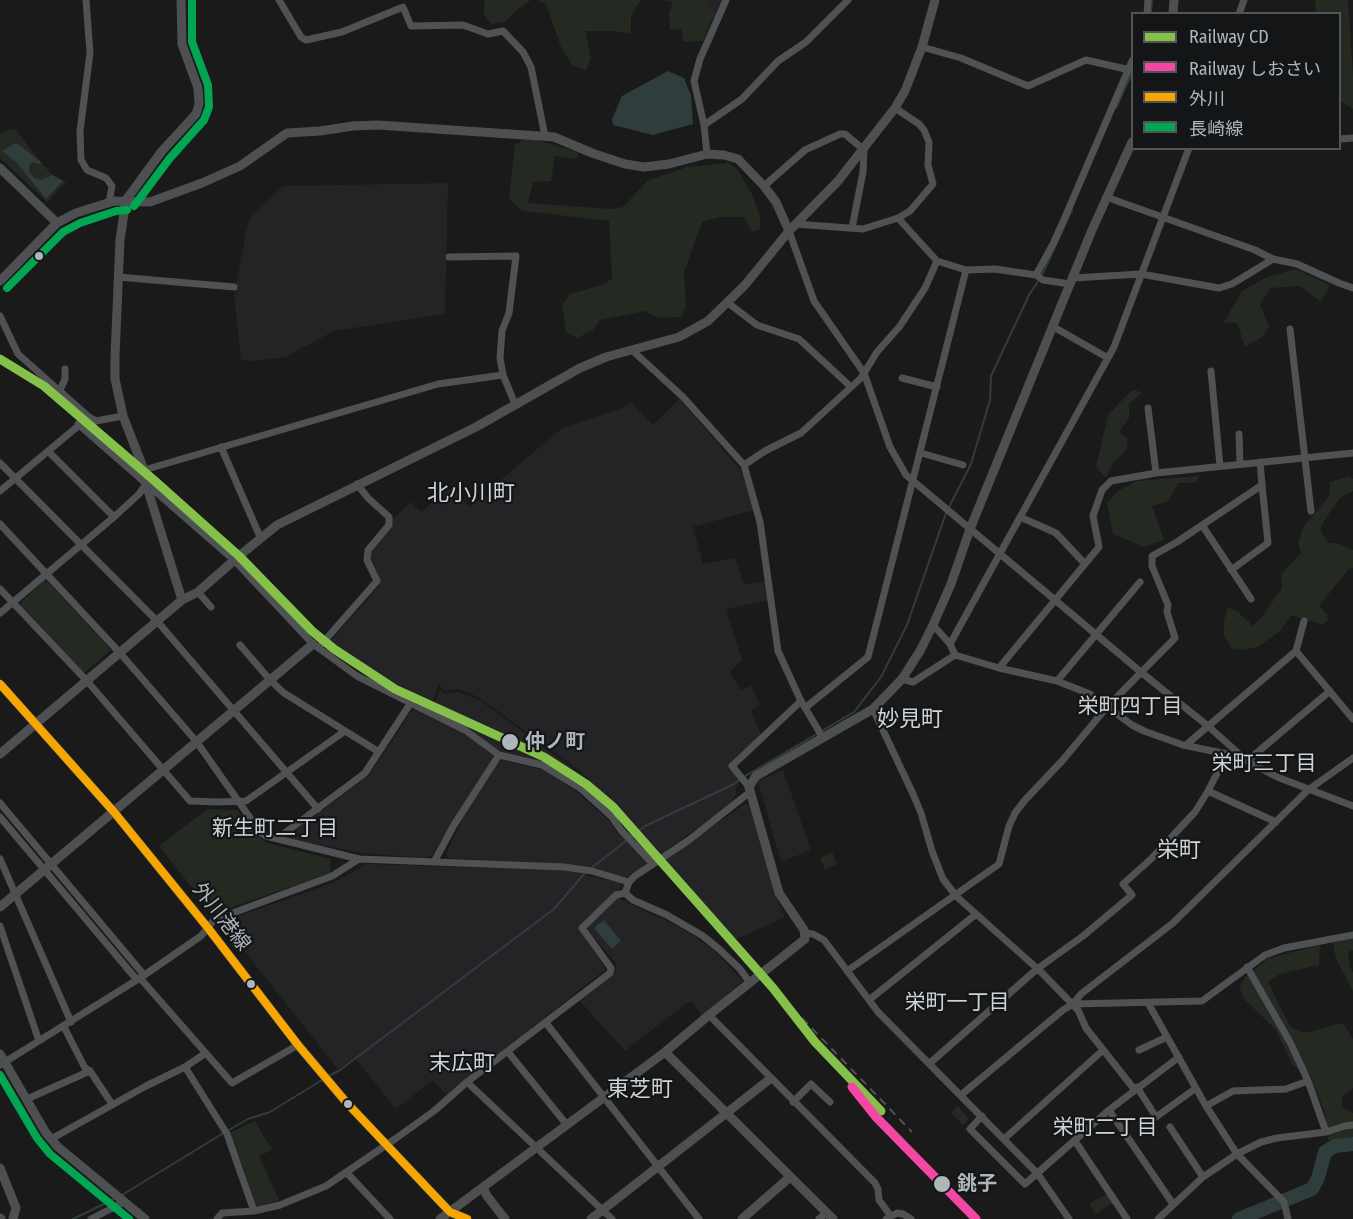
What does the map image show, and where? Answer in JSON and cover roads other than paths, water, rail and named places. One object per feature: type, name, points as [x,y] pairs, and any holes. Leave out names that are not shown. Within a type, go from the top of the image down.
[{"type":"street","points":[[86,0],[90,53],[80,131],[81,160],[87,170],[106,178],[112,186],[109,203]]},
{"type":"street","points":[[181,0],[182,44],[198,88],[199,104],[196,114],[162,151],[126,201],[120,240],[115,356],[116,379],[123,416],[144,470],[146,484],[182,600]]},
{"type":"street","points":[[279,0],[301,37],[306,40],[342,32],[403,7],[411,26],[463,25],[488,34],[503,31],[523,52],[531,67],[545,136]]},
{"type":"street","points":[[707,154],[695,75],[726,0]]},
{"type":"street","points":[[704,125],[742,99],[778,61],[806,42],[848,0]]},
{"type":"street","points":[[0,754],[182,600],[198,592],[234,560],[288,518],[476,427],[580,368],[606,357],[633,351],[691,332],[708,321],[728,303],[792,227],[838,181],[895,108],[905,91],[922,47],[935,0]]},
{"type":"street","points":[[922,47],[961,58],[1028,86],[1086,60],[1130,70],[1053,244],[1036,275]]},
{"type":"street","points":[[792,227],[863,229],[898,218],[910,211],[933,184],[928,165],[929,142],[924,130],[895,108]]},
{"type":"street","points":[[0,281],[57,223],[76,213],[109,203],[150,202],[211,179],[240,166],[287,133],[378,125],[545,136],[554,137],[626,164],[644,167],[669,164],[707,154],[724,154],[738,159],[764,186],[792,227],[814,301],[864,373],[890,447],[913,482],[1208,726],[1247,761]]},
{"type":"street","points":[[764,186],[806,150],[840,134],[844,134],[864,150]]},
{"type":"street","points":[[626,893],[629,882],[688,840],[750,789],[756,776],[873,709],[902,679],[933,625],[1052,326],[1106,197],[1131,144]]},
{"type":"street","points":[[852,228],[863,172],[864,150]]},
{"type":"street","points":[[950,644],[1114,347],[1188,150]]},
{"type":"street","points":[[0,168],[57,223]]},
{"type":"street","points":[[1106,197],[1255,250],[1273,259],[1297,264],[1353,288]]},
{"type":"street","points":[[898,218],[937,261],[966,270],[995,269],[1036,275],[1043,280],[1072,281],[1141,274],[1219,288],[1232,284],[1273,259]]},
{"type":"street","points":[[449,257],[516,256],[509,313],[502,331],[500,358],[503,375],[515,404]]},
{"type":"street","points":[[744,465],[765,451],[801,433],[864,373],[877,352],[900,326],[925,288],[937,261]]},
{"type":"street","points":[[444,1217],[665,1052],[709,1015],[802,944],[805,939],[806,933],[779,893],[750,789],[732,766],[803,704],[868,657],[966,270]]},
{"type":"street","points":[[118,277],[234,287]]},
{"type":"street","points":[[728,303],[757,325],[799,339],[850,386]]},
{"type":"street","points":[[0,316],[18,354],[88,417],[96,421],[123,416]]},
{"type":"street","points":[[1052,326],[1108,358]]},
{"type":"street","points":[[1290,329],[1311,511]]},
{"type":"street","points":[[633,351],[683,397],[744,465],[760,522],[778,651],[803,704],[823,738]]},
{"type":"street","points":[[60,390],[65,379],[65,369]]},
{"type":"street","points":[[1211,371],[1220,466]]},
{"type":"street","points":[[144,470],[438,384],[503,375]]},
{"type":"street","points":[[902,378],[938,387]]},
{"type":"street","points":[[1148,408],[1156,473]]},
{"type":"street","points":[[0,491],[88,417]]},
{"type":"street","points":[[78,424],[234,560],[316,645],[357,676],[465,730],[499,755],[542,765],[580,788],[612,817],[653,864]]},
{"type":"street","points":[[1239,434],[1240,464]]},
{"type":"street","points":[[221,447],[261,539]]},
{"type":"street","points":[[49,452],[114,517]]},
{"type":"street","points":[[921,453],[963,465]]},
{"type":"street","points":[[999,668],[1099,547],[1093,516],[1102,490],[1111,482],[1156,473],[1353,453]]},
{"type":"street","points":[[1231,570],[1268,543],[1260,462]]},
{"type":"street","points":[[0,463],[157,621],[318,809]]},
{"type":"street","points":[[0,613],[114,517],[139,494],[146,484]]},
{"type":"street","points":[[0,907],[233,710],[316,645],[377,581],[367,560],[368,550],[389,525],[389,517],[368,498],[357,484]]},
{"type":"street","points":[[847,971],[999,864],[1009,826],[1025,800],[1107,708],[1175,638],[1167,612],[1168,605],[1152,566],[1152,555],[1262,485]]},
{"type":"street","points":[[1020,517],[1056,533],[1085,564]]},
{"type":"street","points":[[0,524],[120,653],[196,741],[260,832],[266,836],[359,859],[435,860],[578,869],[629,882]]},
{"type":"street","points":[[1202,525],[1251,599]]},
{"type":"street","points":[[1057,681],[1140,582]]},
{"type":"street","points":[[0,589],[87,681],[190,801],[246,801],[345,731]]},
{"type":"street","points":[[198,592],[211,607]]},
{"type":"street","points":[[1186,745],[1296,651],[1304,621]]},
{"type":"street","points":[[933,625],[950,644],[955,655],[1057,681],[1090,694],[1107,708],[1144,731],[1247,761],[1277,777],[1353,806]]},
{"type":"street","points":[[240,645],[284,693],[379,752]]},
{"type":"street","points":[[1296,651],[1353,719]]},
{"type":"street","points":[[902,679],[913,682],[955,655]]},
{"type":"street","name":"外川港線","points":[[0,684],[114,812],[208,928],[298,1045],[386,1145],[444,1217],[467,1219]]},
{"type":"street","points":[[1247,761],[1330,691]]},
{"type":"street","points":[[278,838],[365,773],[410,704]]},
{"type":"street","points":[[873,709],[914,794],[943,879],[956,896],[1073,1004],[1102,1051],[1136,1088],[1156,1117],[1196,1088]]},
{"type":"street","points":[[930,1063],[1037,969],[1083,936],[1132,895],[1123,884],[1195,812],[1227,754]]},
{"type":"street","points":[[435,860],[454,825],[499,755]]},
{"type":"street","points":[[961,1095],[1073,1004],[1081,994],[1173,922],[1308,790],[1353,758]]},
{"type":"street","points":[[1208,791],[1276,822]]},
{"type":"street","points":[[0,804],[48,867],[232,1083],[298,1045]]},
{"type":"street","points":[[0,817],[48,867]]},
{"type":"street","points":[[145,1219],[51,1139],[2,1060],[68,1024],[140,977],[201,936],[214,920],[332,876],[359,859]]},
{"type":"street","points":[[0,860],[85,1068],[90,1071],[112,1104]]},
{"type":"street","points":[[626,893],[633,900],[667,915],[703,936],[740,969],[750,983]]},
{"type":"street","points":[[217,1219],[222,1213],[254,1211],[280,1205],[310,1194],[348,1173],[434,1111],[467,1082],[610,973],[611,968],[582,928],[616,895],[626,893]]},
{"type":"street","points":[[869,1000],[975,915]]},
{"type":"street","points":[[0,926],[39,1041]]},
{"type":"street","points":[[806,933],[824,940],[878,1012],[1037,1173],[1068,1219]]},
{"type":"street","points":[[1073,1004],[1202,1001],[1265,955],[1284,948],[1353,935]]},
{"type":"street","points":[[1247,968],[1275,1013],[1308,1081],[1326,1132]]},
{"type":"street","points":[[1148,1003],[1206,1106],[1237,1154],[1286,1206],[1288,1219]]},
{"type":"street","points":[[709,1015],[875,1183],[879,1200],[888,1217],[903,1214],[911,1219]]},
{"type":"street","points":[[546,1023],[699,1219]]},
{"type":"street","points":[[1138,1050],[1167,1037]]},
{"type":"street","points":[[1004,1139],[1102,1051]]},
{"type":"street","points":[[508,1052],[567,1125]]},
{"type":"street","points":[[665,1052],[790,1177],[826,1217]]},
{"type":"street","points":[[51,1139],[112,1104],[185,1067],[206,1053]]},
{"type":"street","points":[[982,1116],[970,1129],[1025,1184],[1109,1110],[1179,1057]]},
{"type":"street","points":[[185,1067],[225,1132],[254,1211]]},
{"type":"street","points":[[27,1098],[90,1071]]},
{"type":"street","points":[[591,1219],[770,1079]]},
{"type":"street","points":[[1206,1106],[1233,1091],[1286,1089],[1308,1081]]},
{"type":"street","points":[[467,1082],[612,1219]]},
{"type":"street","points":[[793,1102],[811,1084],[830,1102]]},
{"type":"street","points":[[1109,1110],[1173,1204]]},
{"type":"street","points":[[1158,1219],[1203,1177],[1237,1154],[1261,1142],[1326,1132],[1353,1125]]},
{"type":"street","points":[[1170,1127],[1203,1177]]},
{"type":"street","points":[[1075,1141],[1128,1219]]},
{"type":"street","points":[[0,1168],[16,1208],[13,1219]]},
{"type":"street","points":[[348,1173],[390,1219]]},
{"type":"street","points":[[742,1219],[790,1177]]},
{"type":"street","points":[[483,1187],[487,1196],[505,1219]]},
{"type":"street","points":[[91,1219],[124,1203]]},
{"type":"street","points":[[233,1212],[244,1219]]},
{"type":"waterway","points":[[1151,12],[1152,0]]},
{"type":"waterway","points":[[1116,108],[1131,75]]},
{"type":"waterway","points":[[1042,275],[1072,210]]},
{"type":"waterway","points":[[590,869],[645,826],[732,785],[854,712],[881,677],[907,625],[946,513],[971,464],[990,400],[991,376],[1029,295],[1039,280]]},
{"type":"waterway","points":[[327,1077],[340,1070],[554,909],[585,873]]},
{"type":"waterway","points":[[122,1195],[248,1119],[270,1112],[322,1080]]},
{"type":"waterway","points":[[1239,1219],[1312,1189],[1318,1178],[1325,1152],[1335,1146],[1353,1144]]},
{"type":"waterway","points":[[73,1219],[114,1199]]},
{"type":"railway","points":[[773,988],[912,1132]]},
{"type":"railway","points":[[816,1043],[831,1062]]},
{"type":"rail line","name":"CD","points":[[0,359],[44,386],[156,482],[239,556],[312,631],[334,649],[395,689],[544,757],[586,784],[613,807],[773,988],[815,1042],[881,1111]]},
{"type":"rail line","name":"しおさい","points":[[852,1087],[876,1117],[976,1219]]},
{"type":"place","name":"仲ノ町","points":[[510,742]]},
{"type":"place","name":"銚子","points":[[942,1184]]},
{"type":"district","name":"北小川町","points":[[471,494]]},
{"type":"district","name":"栄町四丁目","points":[[1130,707]]},
{"type":"district","name":"妙見町","points":[[910,720]]},
{"type":"district","name":"栄町三丁目","points":[[1264,764]]},
{"type":"district","name":"新生町二丁目","points":[[275,829]]},
{"type":"district","name":"栄町","points":[[1179,851]]},
{"type":"district","name":"栄町一丁目","points":[[957,1003]]},
{"type":"district","name":"末広町","points":[[462,1064]]},
{"type":"district","name":"東芝町","points":[[640,1090]]},
{"type":"district","name":"栄町二丁目","points":[[1105,1128]]}]
